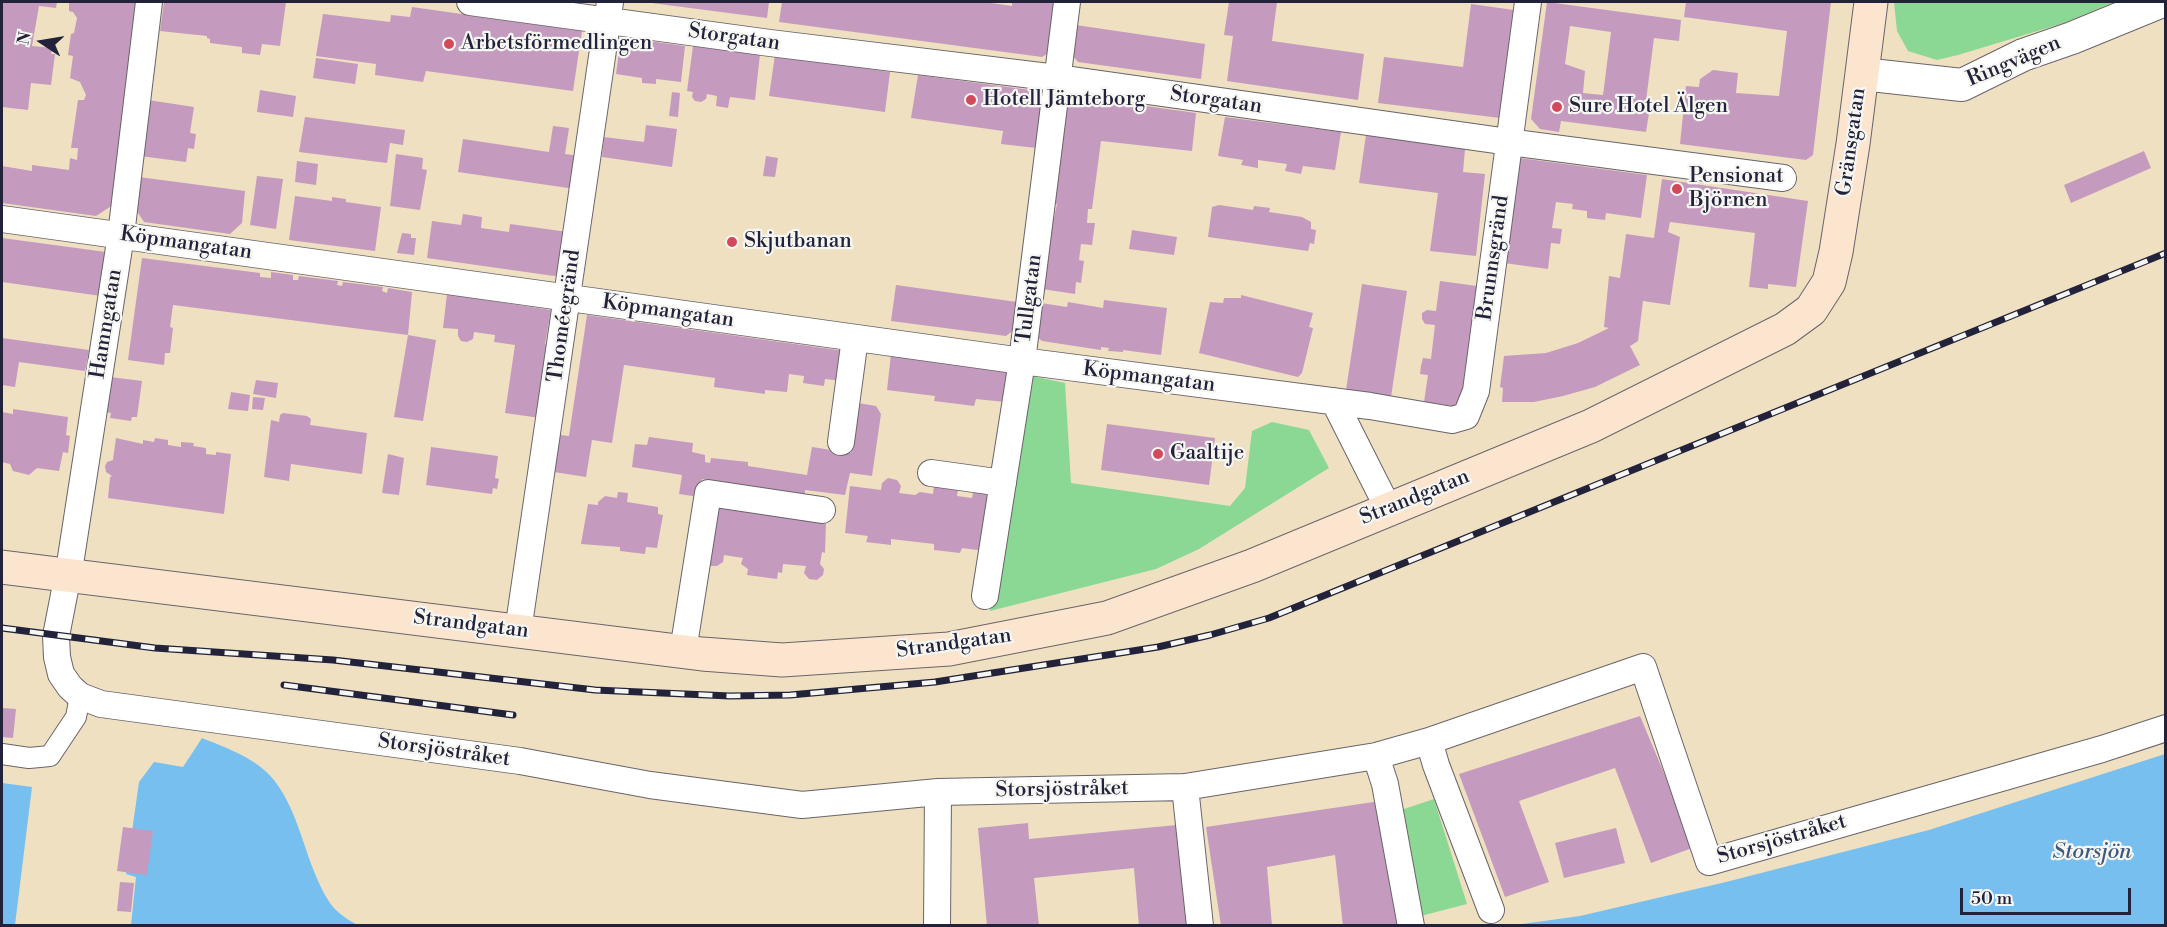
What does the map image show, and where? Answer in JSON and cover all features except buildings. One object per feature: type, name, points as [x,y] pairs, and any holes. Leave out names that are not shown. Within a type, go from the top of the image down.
[{"type":"main road","name":"Gränsgatan","points":[[1829,282],[1836,252],[1871,2]]},
{"type":"main road","name":"Strandgatan","points":[[2,567],[683,651],[782,660],[949,649],[1107,618],[1252,566],[1591,426],[1785,329],[1811,310],[1829,282]]},
{"type":"street","name":"Hamngatan","points":[[67,575],[121,235],[149,2]]},
{"type":"street","name":"Storgatan","points":[[470,2],[609,11],[782,44],[1057,78],[1509,142],[1784,178]]},
{"type":"street","name":"Tullgatan","points":[[985,596],[1022,361],[1067,2]]},
{"type":"street","name":"Brunnsgränd","points":[[1370,406],[1452,420],[1466,416],[1476,391],[1528,2]]},
{"type":"street","name":"Ringvägen","points":[[1862,74],[1962,85],[2023,55],[2072,38],[2160,2]]},
{"type":"street","name":"Thoméegränd","points":[[518,631],[609,11]]},
{"type":"street","name":"Köpmangatan","points":[[2,219],[1022,361],[1370,406]]},
{"type":"street","points":[[841,442],[855,338]]},
{"type":"street","points":[[1334,401],[1389,508]]},
{"type":"street","points":[[931,473],[1002,483]]},
{"type":"street","points":[[683,651],[708,493],[822,510]]},
{"type":"street","points":[[2,754],[29,758],[50,756],[76,717],[80,696],[61,674],[57,657],[56,636],[67,575]]},
{"type":"street","name":"Storsjöstråket","points":[[80,696],[101,704],[520,761],[650,785],[802,805],[938,792],[1185,787],[1376,756],[1429,741],[1643,667],[1708,862],[2102,749],[2166,728]]},
{"type":"street","points":[[1429,741],[1491,910]]},
{"type":"street","points":[[1376,756],[1385,784],[1411,926]]},
{"type":"street","points":[[1185,787],[1200,926]]},
{"type":"street","points":[[937,926],[938,792]]},
{"type":"green space","points":[[1894,2],[2115,2],[2064,23],[1937,60],[1908,51],[1897,31]]},
{"type":"green space","points":[[1027,375],[1065,383],[1071,483],[1230,506],[1245,488],[1252,431],[1272,422],[1309,430],[1329,468],[1199,549],[1156,569],[990,611]]},
{"type":"green space","points":[[1434,799],[1467,904],[1417,917],[1398,811]]},
{"type":"water","points":[[202,738],[250,760],[274,780],[291,809],[315,873],[330,903],[342,916],[358,925],[131,925],[136,877],[126,874],[139,782],[154,762],[183,767]]},
{"type":"water","name":"Storsjön","points":[[2165,754],[2165,925],[1515,925],[1580,916],[1726,882],[1929,830]]},
{"type":"water","points":[[2,783],[32,787],[15,925],[2,925]]},
{"type":"railway","points":[[2,628],[155,648],[333,660],[595,690],[730,696],[790,695],[935,682],[1158,647],[1269,618],[2166,253]]},
{"type":"railway","points":[[284,685],[513,715]]},
{"type":"place","name":"Arbetsförmedlingen","points":[[449,44]]},
{"type":"place","name":"Hotell Jämteborg","points":[[971,100]]},
{"type":"place","name":"Sure Hotel Älgen","points":[[1557,107]]},
{"type":"place","name":"Pensionat Björnen","points":[[1677,189]]},
{"type":"place","name":"Skjutbanan","points":[[732,242]]},
{"type":"place","name":"Gaaltije","points":[[1158,454]]}]
